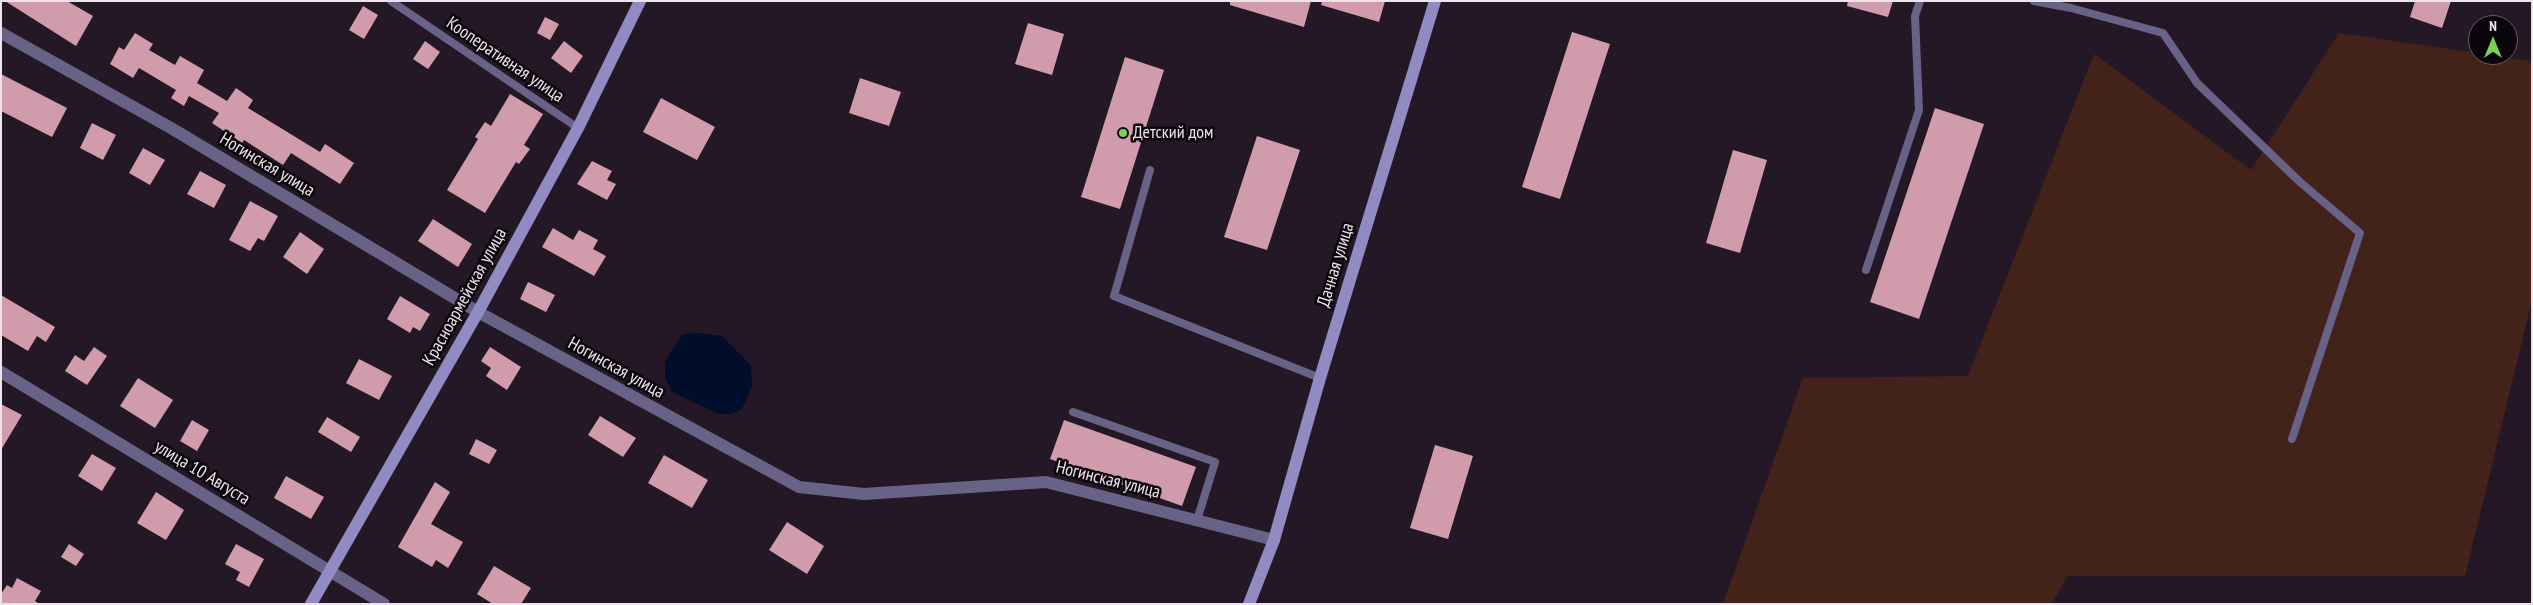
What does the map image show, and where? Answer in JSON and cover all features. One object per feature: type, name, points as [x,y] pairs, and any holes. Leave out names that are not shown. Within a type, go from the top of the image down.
[{"type":"main road","name":"Красноармейская улица","points":[[311,604],[478,312],[578,128],[640,1]]},
{"type":"main road","name":"Дачная улица","points":[[1249,604],[1274,540],[1320,378],[1435,1]]},
{"type":"street","name":"Ногинская улица","points":[[1,34],[171,128],[478,312],[799,487],[864,494],[1046,482],[1274,540]]},
{"type":"street","name":"улица 10 Августа","points":[[1,372],[384,604]]},
{"type":"lane","name":"Кооперативная улица","points":[[391,1],[578,128]]},
{"type":"lane","points":[[1866,270],[1919,110],[1915,16],[1920,1]]},
{"type":"lane","points":[[2034,1],[2070,8],[2164,33],[2197,83],[2300,182],[2360,234],[2292,439]]},
{"type":"lane","points":[[1150,170],[1114,296],[1320,378]]},
{"type":"lane","points":[[1073,412],[1215,462],[1197,520]]},
{"type":"shaded area","points":[[2339,33],[2468,52],[2468,65],[2518,65],[2518,59],[2532,61],[2532,300],[2465,576],[2068,576],[2051,604],[1723,604],[1803,378],[1968,376],[2094,54],[2251,170]]},
{"type":"water","points":[[699,333],[722,336],[751,365],[752,386],[742,409],[732,414],[719,414],[672,392],[665,378],[665,362],[682,334]]},
{"type":"building","points":[[5,1],[67,1],[93,16],[76,46]]},
{"type":"building","points":[[1230,1],[1311,1],[1304,27],[1230,5]]},
{"type":"building","points":[[1322,1],[1385,1],[1379,22],[1321,5]]},
{"type":"building","points":[[1848,1],[1893,1],[1888,17],[1847,6]]},
{"type":"building","points":[[2415,1],[2451,1],[2442,28],[2410,17]]},
{"type":"building","points":[[363,6],[378,15],[364,39],[349,30]]},
{"type":"building","points":[[545,17],[559,24],[550,40],[537,33]]},
{"type":"building","points":[[1028,23],[1064,34],[1052,75],[1015,64]]},
{"type":"building","points":[[1572,32],[1610,44],[1560,199],[1522,187]]},
{"type":"building","points":[[135,33],[153,44],[149,50],[175,65],[180,56],[204,70],[197,83],[227,101],[236,88],[253,100],[248,108],[320,152],[325,144],[354,163],[340,184],[291,153],[283,165],[244,140],[242,143],[212,123],[219,113],[189,96],[184,106],[171,98],[176,90],[139,68],[133,78],[110,64],[119,47],[124,50]]},
{"type":"building","points":[[425,41],[440,52],[428,69],[413,59]]},
{"type":"building","points":[[564,41],[583,56],[571,73],[551,58]]},
{"type":"building","name":"Детский дом","points":[[1125,57],[1164,70],[1120,209],[1081,197]]},
{"type":"building","points":[[1,74],[67,108],[52,137],[1,111]]},
{"type":"building","points":[[860,78],[901,92],[889,126],[849,113]]},
{"type":"building","points":[[510,94],[543,114],[524,145],[530,149],[519,164],[516,162],[485,213],[447,190],[478,139],[475,137],[485,122],[491,126]]},
{"type":"building","points":[[661,98],[715,127],[697,160],[643,132]]},
{"type":"building","points":[[1935,108],[1984,124],[1919,319],[1870,302]]},
{"type":"building","points":[[92,123],[116,135],[103,160],[80,148]]},
{"type":"building","points":[[1257,136],[1300,150],[1267,250],[1224,237]]},
{"type":"building","points":[[143,148],[165,160],[150,185],[129,173]]},
{"type":"building","points":[[1733,150],[1767,160],[1740,253],[1706,243]]},
{"type":"building","points":[[592,161],[612,171],[607,180],[616,184],[607,200],[577,184]]},
{"type":"building","points":[[200,171],[226,185],[214,208],[187,194]]},
{"type":"building","points":[[250,201],[278,216],[264,241],[258,238],[250,251],[229,240]]},
{"type":"building","points":[[433,219],[472,244],[458,267],[418,241]]},
{"type":"building","points":[[553,228],[573,240],[579,230],[598,240],[593,249],[606,256],[594,276],[542,247]]},
{"type":"building","points":[[300,232],[324,249],[307,274],[283,257]]},
{"type":"building","points":[[528,282],[555,295],[546,312],[520,299]]},
{"type":"building","points":[[1,295],[55,327],[46,342],[37,336],[28,351],[1,335]]},
{"type":"building","points":[[400,296],[430,314],[420,331],[413,327],[410,333],[387,319]]},
{"type":"building","points":[[94,347],[107,356],[87,385],[65,371],[75,355],[84,361]]},
{"type":"building","points":[[490,347],[521,367],[507,390],[486,376],[491,368],[481,361]]},
{"type":"building","points":[[359,359],[392,376],[379,400],[346,383]]},
{"type":"building","points":[[138,378],[173,400],[155,428],[120,406]]},
{"type":"building","points":[[1,404],[22,415],[1,450]]},
{"type":"building","points":[[600,416],[636,438],[623,457],[588,435]]},
{"type":"building","points":[[327,417],[360,437],[351,452],[318,432]]},
{"type":"building","points":[[192,420],[209,430],[197,451],[180,441]]},
{"type":"building","points":[[1064,420],[1196,467],[1182,506],[1050,459]]},
{"type":"building","points":[[476,439],[497,450],[489,464],[469,454]]},
{"type":"building","points":[[1435,445],[1473,456],[1448,539],[1410,528]]},
{"type":"building","points":[[92,454],[116,468],[102,491],[78,476]]},
{"type":"building","points":[[664,455],[708,480],[692,508],[648,483]]},
{"type":"building","points":[[286,476],[324,497],[311,519],[274,498]]},
{"type":"building","points":[[435,482],[450,492],[431,524],[463,542],[448,568],[436,560],[432,567],[398,547]]},
{"type":"building","points":[[156,492],[184,510],[166,540],[137,523]]},
{"type":"building","points":[[787,522],[824,546],[807,574],[769,550]]},
{"type":"building","points":[[69,544],[84,554],[76,566],[61,557]]},
{"type":"building","points":[[236,544],[264,559],[249,587],[236,580],[240,572],[225,564]]},
{"type":"building","points":[[494,566],[531,588],[521,604],[493,604],[477,594]]},
{"type":"building","points":[[17,578],[41,591],[35,601],[39,604],[1,604],[1,594],[7,585],[12,588]]},
{"type":"place","name":"Детский дом","points":[[1123,133]]}]
